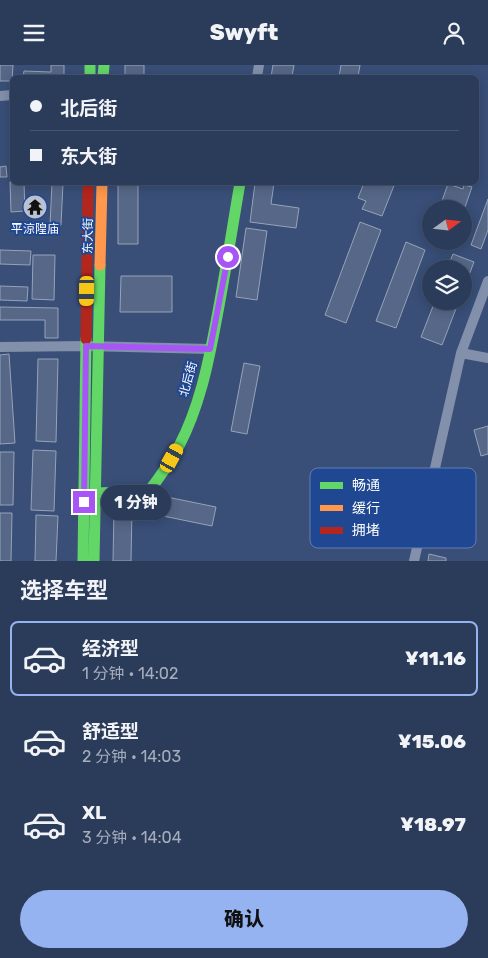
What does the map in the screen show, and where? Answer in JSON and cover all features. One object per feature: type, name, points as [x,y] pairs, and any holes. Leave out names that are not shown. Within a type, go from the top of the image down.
[{"type":"main road","name":"东大街","points":[[83,561],[88,185]]},
{"type":"main road","name":"东大街","points":[[94,561],[102,185]]},
{"type":"main road","name":"北后街","points":[[96,493],[149,491],[162,475],[181,441],[199,396],[215,331],[240,185]]},
{"type":"street","points":[[435,468],[461,353],[488,281]]},
{"type":"street","points":[[0,347],[86,346],[210,349]]},
{"type":"street","points":[[461,353],[488,358]]},
{"type":"street","points":[[414,561],[417,548]]},
{"type":"building","points":[[0,65],[13,65],[10,81],[0,81]]},
{"type":"building","points":[[51,65],[64,65],[64,75],[23,75],[24,71],[51,72]]},
{"type":"building","points":[[125,65],[144,65],[144,75],[125,75]]},
{"type":"building","points":[[273,65],[294,65],[292,75],[271,75]]},
{"type":"building","points":[[341,65],[360,65],[358,75],[339,75]]},
{"type":"building","points":[[6,166],[7,177],[0,177],[0,167]]},
{"type":"building","points":[[10,185],[24,185],[25,211],[11,212]]},
{"type":"building","points":[[52,185],[63,185],[61,225],[50,225]]},
{"type":"building","points":[[118,185],[138,185],[138,244],[118,244]]},
{"type":"building","points":[[255,185],[274,185],[271,204],[299,208],[296,228],[250,222]]},
{"type":"building","points":[[363,185],[394,185],[382,216],[362,209],[366,201],[358,198]]},
{"type":"building","points":[[448,185],[463,189],[464,185],[472,187],[467,200],[442,200]]},
{"type":"building","points":[[488,199],[488,230],[481,249],[472,245]]},
{"type":"building","points":[[360,222],[381,230],[346,323],[325,315]]},
{"type":"building","points":[[246,228],[267,231],[257,300],[236,297]]},
{"type":"building","points":[[406,242],[425,250],[396,328],[376,321]]},
{"type":"building","points":[[0,250],[31,251],[30,265],[0,264]]},
{"type":"building","points":[[453,254],[469,260],[451,260]]},
{"type":"building","points":[[33,255],[55,255],[54,300],[32,299]]},
{"type":"building","points":[[121,276],[172,276],[172,312],[120,312]]},
{"type":"building","points":[[0,286],[28,287],[27,301],[0,300]]},
{"type":"building","points":[[0,307],[58,308],[58,338],[45,338],[45,320],[0,320]]},
{"type":"building","points":[[432,310],[456,310],[442,345],[421,337]]},
{"type":"building","points":[[9,354],[15,443],[0,444],[0,355]]},
{"type":"building","points":[[38,359],[58,359],[56,442],[36,441]]},
{"type":"building","points":[[244,363],[260,366],[247,434],[231,431]]},
{"type":"building","points":[[488,426],[488,454],[481,456],[474,430]]},
{"type":"building","points":[[33,450],[56,451],[54,511],[31,510]]},
{"type":"building","points":[[0,452],[14,452],[13,505],[0,505]]},
{"type":"building","points":[[162,496],[216,507],[212,526],[158,515]]},
{"type":"building","points":[[114,508],[132,509],[131,561],[113,561]]},
{"type":"building","points":[[0,513],[12,513],[11,561],[0,561]]},
{"type":"building","points":[[36,515],[58,516],[56,561],[35,561]]},
{"type":"building","points":[[429,554],[446,558],[446,561],[428,561]]},
{"type":"traffic: fast","points":[[90,65],[90,75]]},
{"type":"traffic: fast","points":[[103,75],[104,65]]},
{"type":"traffic: fast","points":[[96,493],[149,491],[172,458],[186,432],[202,386],[210,354],[240,185]]},
{"type":"traffic: fast","points":[[94,561],[100,265]]},
{"type":"traffic: fast","points":[[83,561],[86,339]]},
{"type":"traffic: slow","points":[[100,265],[102,185]]},
{"type":"traffic: jam","points":[[86,339],[88,185]]},
{"type":"place","name":"平涼隍庙","points":[[35,207]]},
{"type":"route","points":[[84,502],[86,346],[210,349],[228,257]]}]
